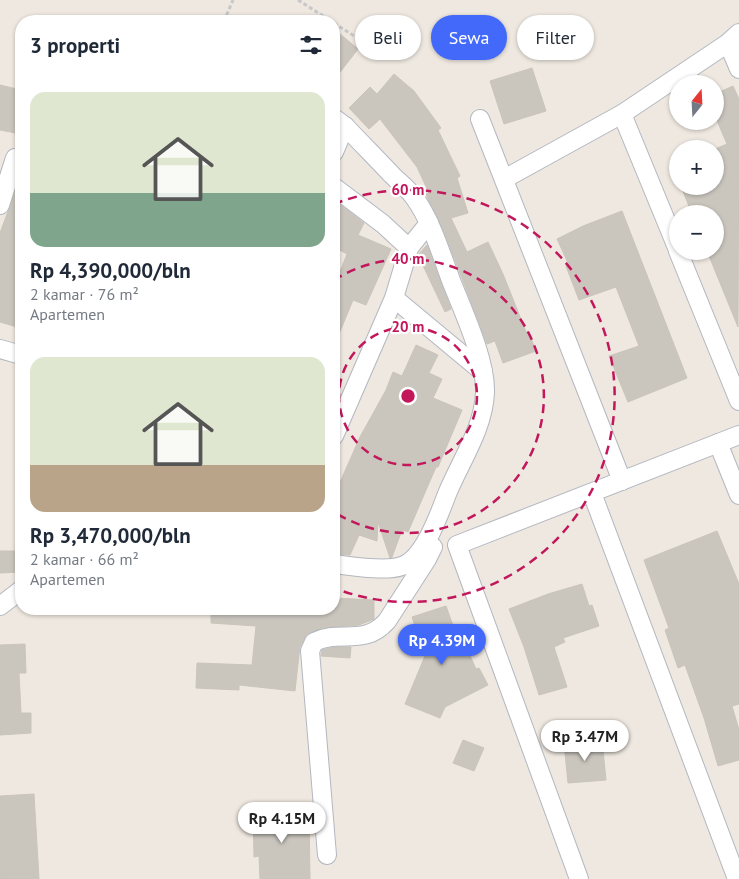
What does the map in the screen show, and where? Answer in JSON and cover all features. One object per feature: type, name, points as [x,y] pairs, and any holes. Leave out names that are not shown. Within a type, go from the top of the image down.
[{"type":"street","points":[[504,179],[622,114],[734,38],[739,69]]},
{"type":"street","points":[[622,114],[669,228]]},
{"type":"street","points":[[480,119],[622,481]]},
{"type":"street","points":[[340,123],[413,197],[429,223],[474,338],[483,372],[485,391],[483,409],[472,439],[454,476],[437,520],[414,558],[402,566],[388,569],[340,565]]},
{"type":"street","points":[[0,204],[12,157]]},
{"type":"street","points":[[340,192],[383,224],[409,248]]},
{"type":"street","points":[[340,422],[394,298],[409,248],[429,223]]},
{"type":"street","points":[[682,260],[739,401]]},
{"type":"street","points":[[394,298],[483,372]]},
{"type":"street","points":[[0,349],[15,353]]},
{"type":"street","points":[[579,879],[458,545],[739,435]]},
{"type":"street","points":[[718,443],[739,495]]},
{"type":"street","points":[[592,493],[737,879]]},
{"type":"street","points":[[327,855],[310,650],[314,642],[321,638],[369,635],[380,629],[427,559],[433,547],[437,520]]},
{"type":"street","points":[[0,606],[15,595]]},
{"type":"path","points":[[227,15],[233,0]]},
{"type":"path","points":[[298,0],[321,15]]},
{"type":"path","points":[[340,27],[355,37]]},
{"type":"building","points":[[340,34],[355,46],[355,53],[340,72]]},
{"type":"building","points":[[532,68],[546,111],[504,124],[490,81]]},
{"type":"building","points":[[394,74],[414,91],[441,128],[438,130],[460,176],[457,178],[468,213],[451,218],[467,252],[488,242],[536,351],[503,363],[495,341],[487,344],[445,234],[426,194],[429,193],[417,167],[380,119],[369,129],[349,108],[370,87],[377,94]]},
{"type":"building","points":[[0,85],[15,89],[15,133],[0,130]]},
{"type":"building","points":[[733,86],[739,99],[738,327],[711,260],[724,260],[724,205],[688,205],[685,195],[724,195],[724,145],[727,144],[721,130],[724,130],[724,90]]},
{"type":"building","points":[[15,192],[15,326],[0,322],[0,233]]},
{"type":"building","points":[[340,205],[364,223],[358,235],[391,249],[366,305],[353,300],[340,331],[340,272],[347,254],[340,250]]},
{"type":"building","points":[[622,211],[687,378],[628,402],[609,356],[639,346],[616,287],[579,300],[566,266],[569,265],[557,239],[583,226]]},
{"type":"building","points":[[427,245],[451,309],[445,312],[418,255]]},
{"type":"building","points":[[416,345],[438,355],[429,373],[442,379],[433,398],[462,410],[408,532],[402,530],[392,557],[390,558],[378,522],[377,541],[359,535],[350,555],[340,554],[340,482],[360,437],[386,390],[393,372],[402,376]]},
{"type":"building","points":[[717,531],[739,584],[739,704],[732,706],[739,730],[739,760],[718,766],[704,718],[685,665],[678,668],[665,630],[669,628],[644,560]]},
{"type":"building","points":[[0,551],[15,551],[15,572],[0,573]]},
{"type":"building","points":[[582,584],[589,606],[592,605],[599,626],[563,638],[565,642],[554,647],[567,687],[539,695],[524,647],[509,609],[548,594]]},
{"type":"building","points":[[340,598],[374,600],[374,619],[359,625],[322,628],[307,634],[300,647],[295,691],[239,685],[239,690],[196,688],[197,663],[252,665],[256,626],[211,623],[211,615],[340,615]]},
{"type":"building","points":[[446,606],[462,651],[467,649],[476,669],[479,668],[488,685],[445,707],[440,718],[405,704],[425,656],[412,617]]},
{"type":"building","points":[[25,644],[26,673],[19,673],[21,713],[31,713],[31,733],[0,735],[0,645]]},
{"type":"building","points":[[334,647],[351,647],[350,658],[321,656],[322,650]]},
{"type":"building","points":[[463,740],[484,748],[474,771],[453,763]]},
{"type":"building","points":[[602,740],[606,780],[568,783],[564,743]]},
{"type":"building","points":[[34,794],[39,879],[0,879],[0,796]]},
{"type":"building","points":[[276,808],[276,812],[309,811],[310,879],[260,879],[259,856],[254,857],[253,809]]}]
